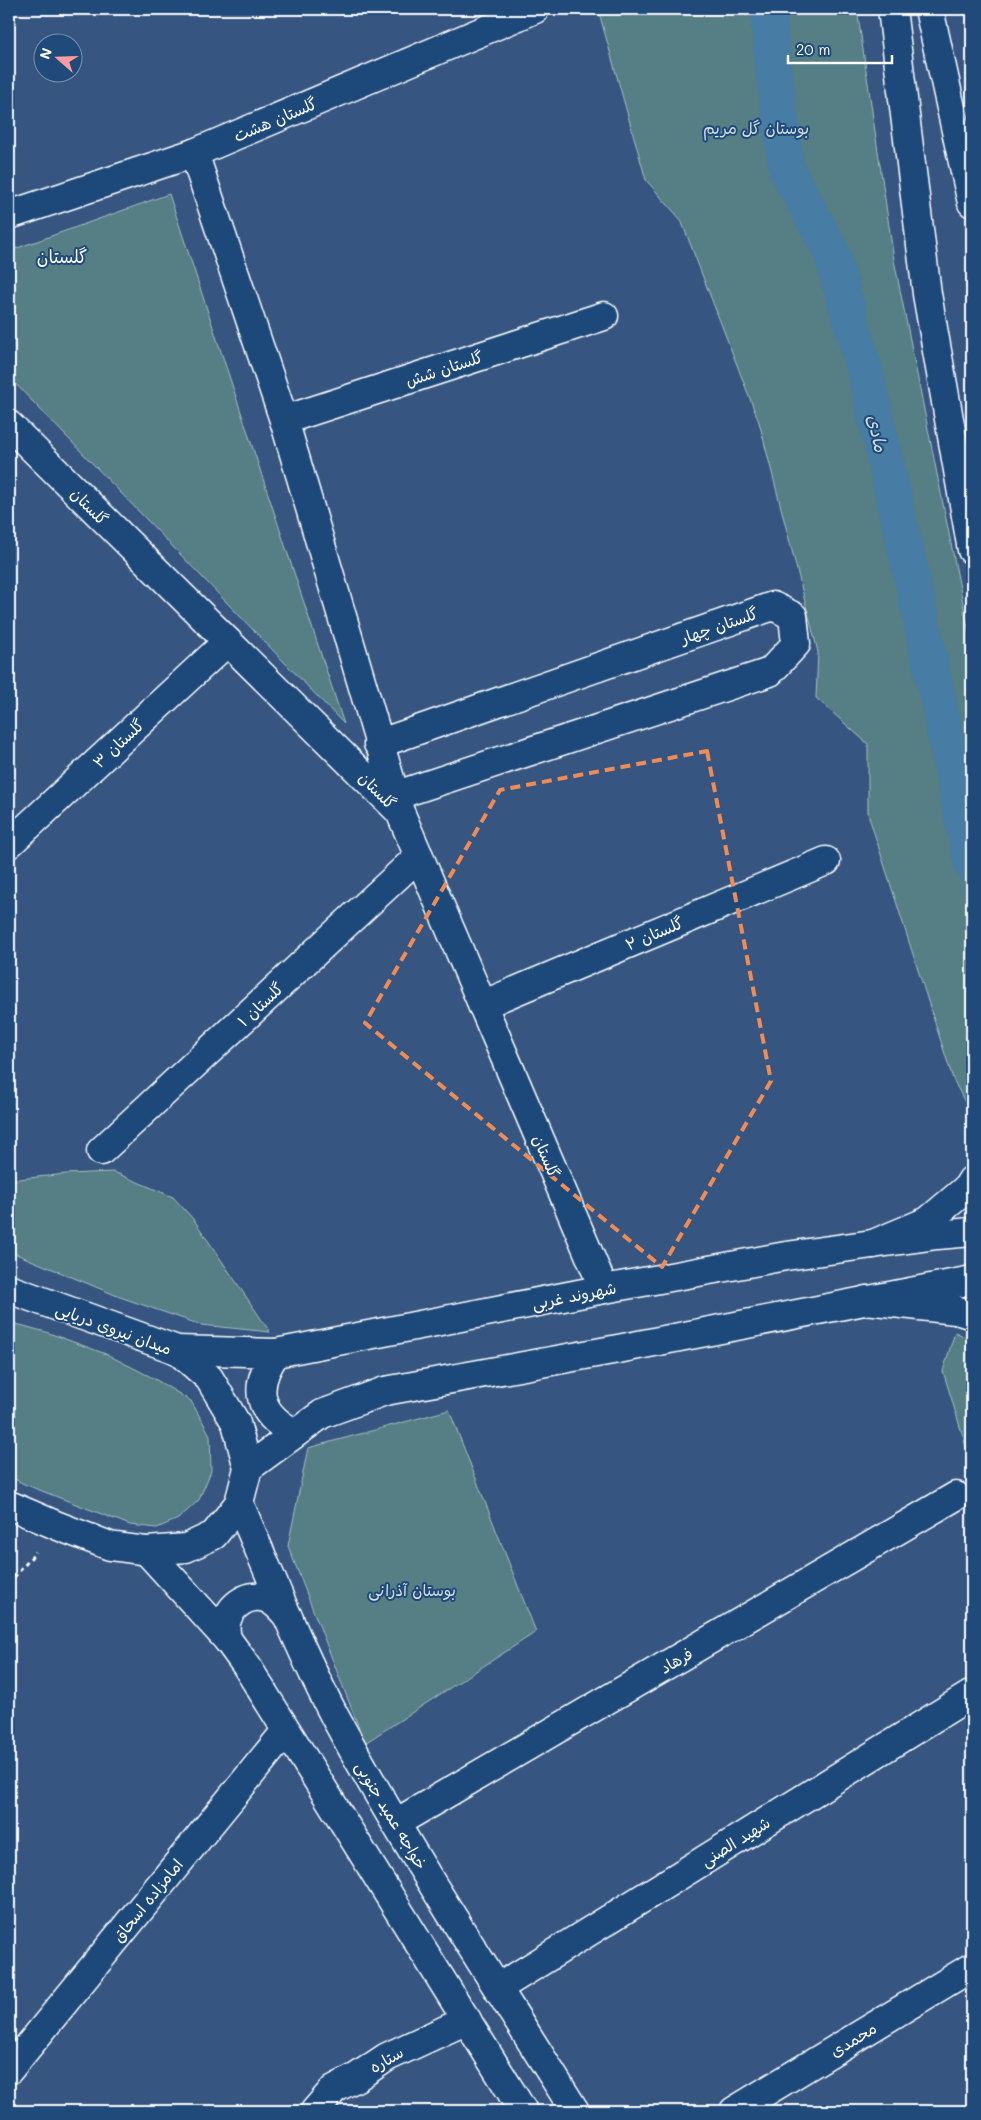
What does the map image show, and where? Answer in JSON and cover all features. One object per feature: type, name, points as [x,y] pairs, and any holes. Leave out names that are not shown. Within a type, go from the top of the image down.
[{"type":"main road","name":"گلستان هشت","points":[[9,215],[194,153],[535,9]]},
{"type":"main road","points":[[892,9],[927,294],[972,550]]},
{"type":"main road","points":[[929,9],[972,203]]},
{"type":"main road","points":[[194,153],[284,420],[397,804]]},
{"type":"main road","name":"گلستان شش","points":[[284,420],[604,316]]},
{"type":"main road","name":"گلستان","points":[[9,427],[227,642],[397,804],[604,1289]]},
{"type":"main road","name":"گلستان چهار","points":[[378,744],[773,606],[793,616],[796,644],[770,672],[397,804]]},
{"type":"main road","name":"گلستان ۳","points":[[9,844],[227,642]]},
{"type":"main road","name":"گلستان ۱","points":[[101,1151],[419,856]]},
{"type":"main road","name":"گلستان ۲","points":[[482,1005],[826,861]]},
{"type":"main road","points":[[873,1244],[928,1222],[966,1188],[972,1180]]},
{"type":"main road","name":"شهروند غربی","points":[[177,1350],[276,1353],[604,1289],[786,1256],[972,1232]]},
{"type":"main road","points":[[248,1468],[322,1414],[385,1391],[618,1349],[972,1280]]},
{"type":"main road","name":"میدان نیروی دریایی","points":[[9,1289],[177,1350],[209,1378],[236,1423],[248,1468],[240,1502],[214,1535],[186,1548],[147,1551],[110,1546],[9,1505]]},
{"type":"main road","points":[[866,1300],[956,1310],[972,1315]]},
{"type":"main road","points":[[276,1353],[266,1367],[262,1377],[261,1395],[266,1409],[275,1420],[295,1433]]},
{"type":"main road","name":"فرهاد","points":[[396,1824],[956,1496]]},
{"type":"main road","name":"خواجه عمید جنوبی","points":[[240,1502],[288,1618],[335,1715],[396,1824],[575,2111]]},
{"type":"main road","points":[[147,1551],[227,1639],[246,1665],[523,2111]]},
{"type":"main road","points":[[227,1639],[225,1625],[230,1611],[240,1601],[254,1597],[268,1599],[279,1607],[288,1618]]},
{"type":"main road","name":"شهید الصنی","points":[[498,1988],[972,1694]]},
{"type":"main road","name":"امامزاده اسحاق","points":[[9,2070],[286,1731]]},
{"type":"main road","name":"محمدی","points":[[734,2111],[972,1967]]},
{"type":"main road","name":"ستاره","points":[[316,2111],[334,2089],[357,2077],[387,2057],[467,2020]]},
{"type":"path","points":[[9,1583],[58,1526]]},
{"type":"highlighted area","points":[[707,751],[771,1081],[662,1267],[365,1023],[500,790]]},
{"type":"green space","name":"بوستان گل مریم","points":[[598,9],[857,9],[894,260],[972,648],[972,1116],[953,1079],[868,814],[868,744],[816,698],[818,652],[759,422],[681,220],[646,180]]},
{"type":"green space","points":[[169,194],[344,724],[9,377],[9,251]]},
{"type":"green space","points":[[114,1172],[173,1197],[194,1220],[270,1332],[201,1325],[120,1297],[9,1251],[9,1180],[66,1174]]},
{"type":"green space","points":[[9,1322],[46,1332],[106,1354],[153,1378],[191,1401],[210,1435],[211,1471],[199,1500],[178,1519],[157,1528],[130,1525],[24,1484],[9,1476]]},
{"type":"green space","points":[[955,1332],[972,1340],[972,1466],[943,1371]]},
{"type":"green space","name":"بوستان آذرانی","points":[[449,1410],[536,1632],[365,1743],[288,1546],[308,1448]]},
{"type":"waterway","name":"مادی","points":[[768,9],[773,67],[787,170],[831,251],[866,375],[920,614],[972,865]]},
{"type":"district","name":"گلستان","points":[[62,256]]}]
